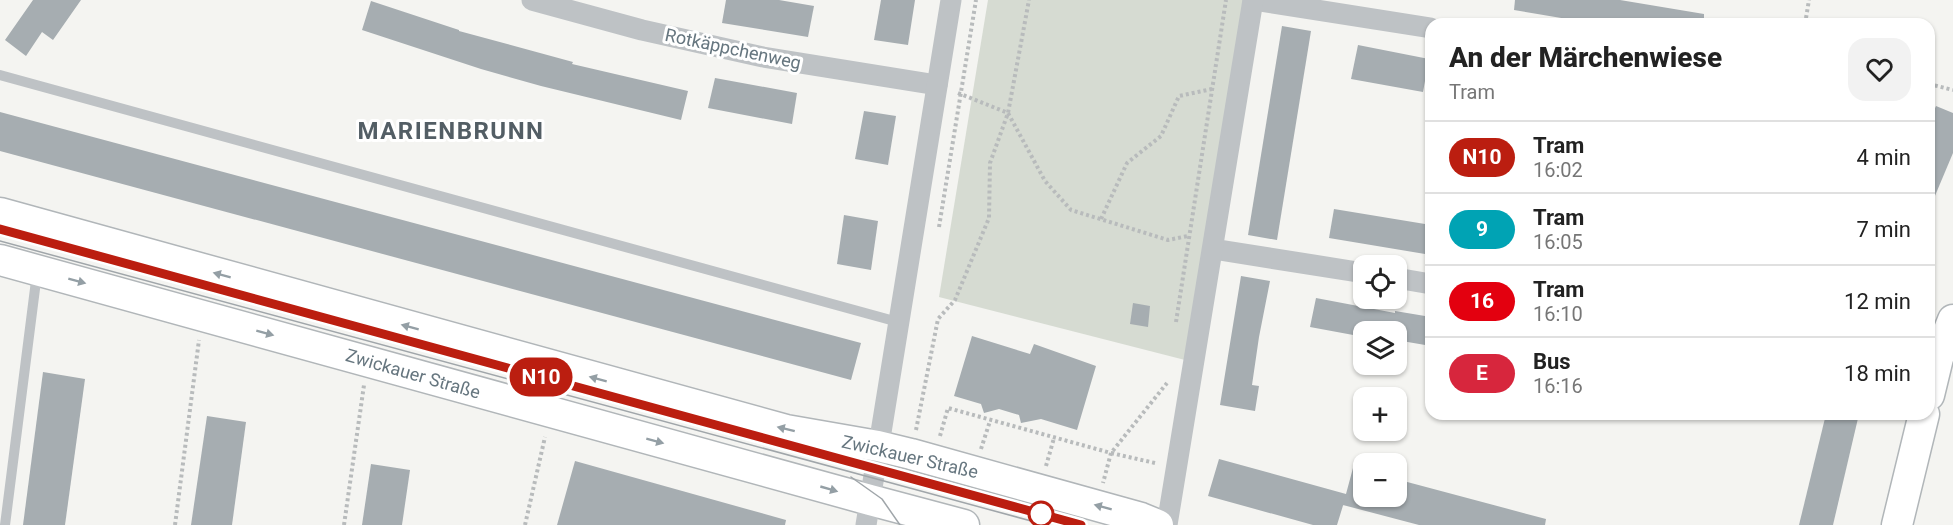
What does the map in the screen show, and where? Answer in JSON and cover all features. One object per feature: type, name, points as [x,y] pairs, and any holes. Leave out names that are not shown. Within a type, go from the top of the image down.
[{"type":"main road","name":"Zwickauer Straße","points":[[0,213],[786,430],[878,446],[933,460],[1141,518],[1158,525]]},
{"type":"main road","name":"Zwickauer Straße","points":[[0,260],[550,412],[868,513],[964,525]]},
{"type":"main road","points":[[1935,370],[1953,320]]},
{"type":"main road","points":[[1897,525],[1923,420]]},
{"type":"street","name":"Rotkäppchenweg","points":[[532,0],[642,30],[763,57],[938,85]]},
{"type":"street","points":[[868,513],[951,0]]},
{"type":"street","points":[[1167,525],[1253,0],[1425,27]]},
{"type":"street","points":[[1214,243],[1353,271]]},
{"type":"street","points":[[1407,280],[1425,283]]},
{"type":"lane","points":[[0,75],[898,322]]},
{"type":"lane","points":[[5,525],[37,270]]},
{"type":"path","points":[[938,234],[976,0]]},
{"type":"path","points":[[914,437],[938,319],[955,300],[989,218],[990,163],[1008,113],[1029,0]]},
{"type":"path","points":[[1175,326],[1226,0]]},
{"type":"path","points":[[1806,18],[1809,0]]},
{"type":"path","points":[[938,85],[1008,113],[1045,181],[1071,210],[1167,240],[1188,236],[1214,243]]},
{"type":"path","points":[[1935,86],[1953,90]]},
{"type":"path","points":[[1101,219],[1127,163],[1161,136],[1179,96],[1212,88]]},
{"type":"path","points":[[175,525],[202,316]]},
{"type":"path","points":[[344,525],[367,361]]},
{"type":"path","points":[[1097,506],[1111,453],[1167,382],[1165,394]]},
{"type":"path","points":[[933,460],[948,408],[1155,463]]},
{"type":"path","points":[[525,525],[550,412]]},
{"type":"path","points":[[1153,471],[1156,452]]},
{"type":"shaded area","points":[[988,0],[1245,0],[1185,360],[939,297]]},
{"type":"building","points":[[33,0],[81,0],[53,40],[42,32],[26,56],[5,40]]},
{"type":"building","points":[[726,0],[779,0],[814,6],[808,37],[722,23]]},
{"type":"building","points":[[881,0],[915,0],[908,45],[874,40]]},
{"type":"building","points":[[1515,0],[1620,0],[1704,14],[1704,18],[1561,18],[1514,10]]},
{"type":"building","points":[[371,1],[459,31],[573,62],[572,64],[688,91],[681,120],[541,86],[362,30]]},
{"type":"building","points":[[1282,26],[1311,31],[1277,240],[1248,235]]},
{"type":"building","points":[[1358,45],[1425,58],[1423,92],[1351,79]]},
{"type":"building","points":[[715,78],[797,93],[792,124],[708,108]]},
{"type":"building","points":[[1936,106],[1953,113],[1953,153],[1935,196]]},
{"type":"building","points":[[864,111],[896,116],[888,165],[855,159]]},
{"type":"building","points":[[0,112],[861,343],[851,380],[0,151]]},
{"type":"building","points":[[1334,209],[1425,224],[1425,254],[1329,238]]},
{"type":"building","points":[[844,215],[878,221],[871,270],[837,264]]},
{"type":"building","points":[[1241,276],[1270,281],[1252,385],[1259,386],[1255,411],[1220,405]]},
{"type":"building","points":[[1316,298],[1353,305],[1353,309],[1374,309],[1395,313],[1395,311],[1425,316],[1425,345],[1407,342],[1407,321],[1353,321],[1353,335],[1310,327]]},
{"type":"building","points":[[1133,303],[1150,306],[1148,327],[1130,324]]},
{"type":"building","points":[[972,336],[1030,354],[1034,344],[1096,366],[1077,430],[1041,419],[1021,423],[1019,415],[999,409],[984,413],[981,404],[954,396]]},
{"type":"building","points":[[43,372],[85,379],[65,525],[23,525]]},
{"type":"building","points":[[207,416],[246,422],[232,525],[191,525]]},
{"type":"building","points":[[1825,420],[1858,420],[1833,525],[1799,525]]},
{"type":"building","points":[[1219,459],[1346,494],[1353,468],[1353,507],[1407,507],[1407,482],[1546,519],[1545,525],[1419,525],[1343,505],[1337,525],[1313,525],[1208,496]]},
{"type":"building","points":[[575,461],[786,520],[785,525],[557,525]]},
{"type":"building","points":[[371,464],[410,470],[402,525],[362,525]]},
{"type":"tram line","points":[[0,229],[1082,525]]},
{"type":"tram line","name":"N10","points":[[0,229],[1081,525]]},
{"type":"tram line","points":[[0,241],[1046,525]]},
{"type":"tram line","points":[[851,477],[882,499],[900,525]]},
{"type":"district","name":"MARIENBRUNN","points":[[451,131]]}]
